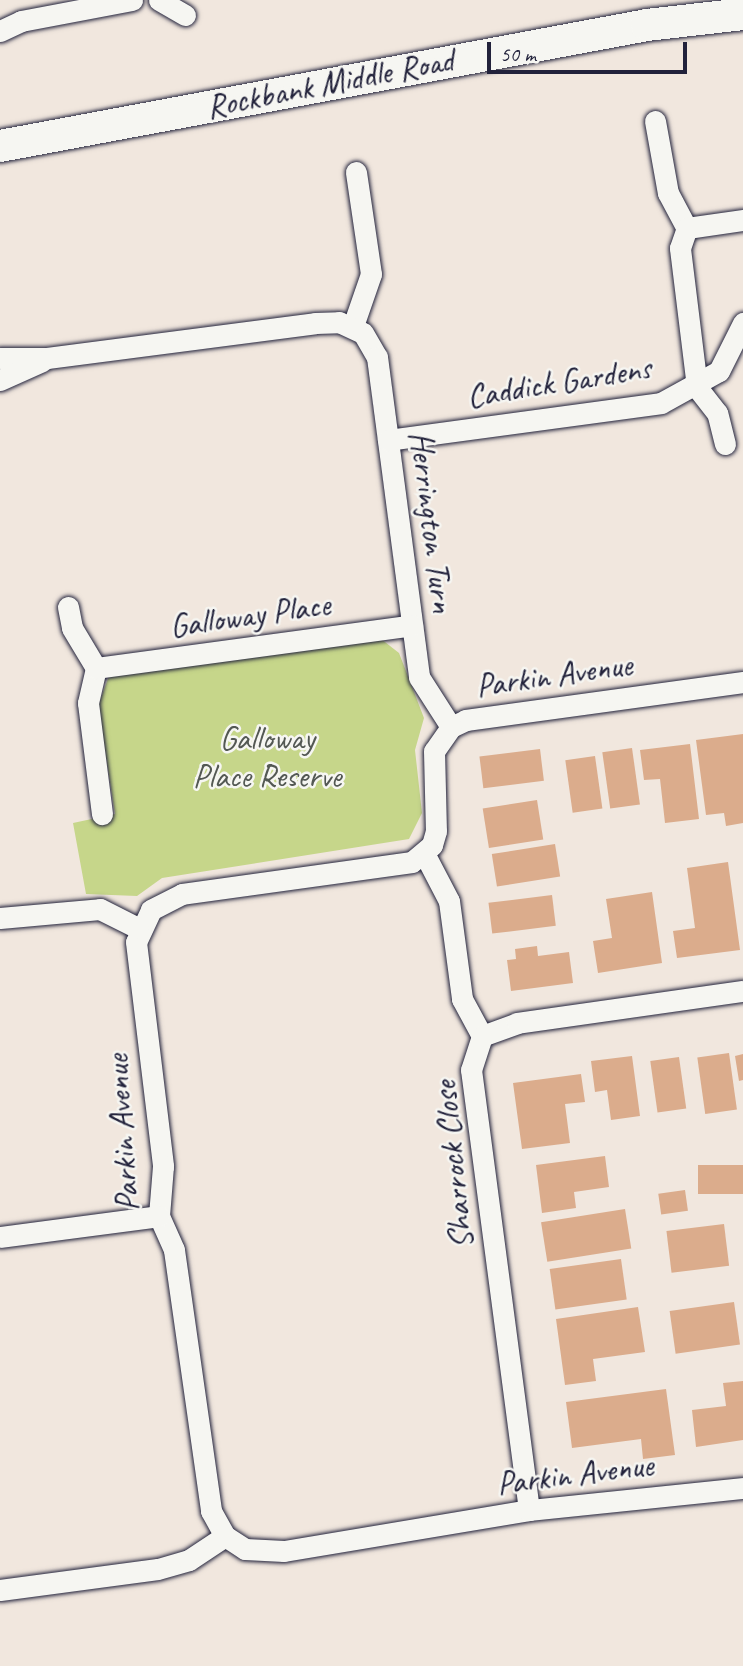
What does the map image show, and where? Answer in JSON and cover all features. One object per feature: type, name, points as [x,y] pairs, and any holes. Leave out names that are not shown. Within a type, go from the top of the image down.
[{"type":"street","points":[[0,31],[21,21],[132,0]]},
{"type":"street","points":[[159,0],[185,15]]},
{"type":"street","name":"Rockbank Middle Road","points":[[0,146],[647,25],[743,14]]},
{"type":"street","points":[[655,121],[668,193],[687,228],[743,220]]},
{"type":"street","points":[[0,358],[47,358],[316,323],[353,326],[371,274],[356,173]]},
{"type":"street","name":"Caddick Gardens","points":[[687,228],[680,248],[696,387],[717,413],[724,444]]},
{"type":"street","name":"Caddick Gardens","points":[[388,440],[661,403],[696,387],[719,371],[743,323]]},
{"type":"street","name":"Herrington Turn","points":[[353,326],[375,350],[419,677],[451,727]]},
{"type":"street","points":[[0,380],[47,358]]},
{"type":"street","points":[[68,607],[72,628],[96,668],[88,703],[102,814]]},
{"type":"street","name":"Galloway Place","points":[[96,668],[412,625]]},
{"type":"street","name":"Parkin Avenue","points":[[424,853],[438,816],[434,751],[451,727],[491,715],[743,682]]},
{"type":"street","points":[[0,918],[100,909],[138,928],[151,910],[182,894],[401,867],[424,853],[449,901],[462,999],[482,1036]]},
{"type":"street","name":"Parkin Avenue","points":[[138,928],[163,1166],[159,1216],[174,1250],[211,1511],[225,1536],[245,1549],[284,1551],[528,1510],[743,1488]]},
{"type":"street","name":"Sharrock Close","points":[[528,1510],[471,1070],[482,1036],[517,1023],[743,991]]},
{"type":"street","points":[[0,1237],[159,1216]]},
{"type":"street","points":[[0,1590],[158,1569],[189,1560],[225,1536]]},
{"type":"green space","name":"Galloway Place Reserve","points":[[376,635],[399,653],[424,718],[415,750],[422,813],[409,839],[162,878],[137,896],[86,894],[73,823],[115,814],[98,706],[109,676]]},
{"type":"building","points":[[743,734],[743,823],[726,826],[724,813],[706,815],[696,740]]},
{"type":"building","points":[[690,744],[699,819],[665,823],[660,779],[644,780],[640,750]]},
{"type":"building","points":[[632,748],[640,804],[610,809],[602,752]]},
{"type":"building","points":[[540,749],[544,781],[483,788],[479,756]]},
{"type":"building","points":[[595,756],[602,808],[573,813],[565,760]]},
{"type":"building","points":[[537,800],[543,840],[489,848],[483,809]]},
{"type":"building","points":[[555,844],[560,877],[497,887],[492,854]]},
{"type":"building","points":[[728,862],[740,950],[677,958],[673,931],[695,928],[687,868]]},
{"type":"building","points":[[652,892],[662,963],[598,973],[593,941],[612,938],[606,899]]},
{"type":"building","points":[[552,895],[556,926],[492,934],[488,903]]},
{"type":"building","points":[[537,946],[538,956],[569,952],[573,983],[511,991],[507,960],[516,959],[515,949]]},
{"type":"building","points":[[729,1053],[737,1109],[705,1114],[697,1057]]},
{"type":"building","points":[[743,1054],[743,1080],[739,1081],[735,1056]]},
{"type":"building","points":[[632,1056],[640,1116],[611,1120],[607,1090],[595,1092],[591,1061]]},
{"type":"building","points":[[679,1057],[686,1108],[658,1113],[650,1061]]},
{"type":"building","points":[[581,1074],[585,1102],[565,1104],[570,1143],[522,1149],[513,1083]]},
{"type":"building","points":[[605,1156],[609,1187],[574,1192],[576,1208],[542,1213],[536,1165]]},
{"type":"building","points":[[698,1165],[743,1165],[743,1194],[698,1194]]},
{"type":"building","points":[[685,1190],[688,1211],[661,1215],[658,1194]]},
{"type":"building","points":[[625,1209],[631,1249],[547,1262],[541,1222]]},
{"type":"building","points":[[724,1224],[729,1266],[672,1273],[666,1231]]},
{"type":"building","points":[[621,1259],[627,1300],[555,1310],[550,1269]]},
{"type":"building","points":[[734,1302],[740,1345],[676,1354],[670,1311]]},
{"type":"building","points":[[638,1307],[645,1352],[593,1359],[596,1381],[565,1385],[556,1319]]},
{"type":"building","points":[[743,1381],[743,1440],[696,1447],[692,1410],[726,1406],[723,1383]]},
{"type":"building","points":[[666,1389],[675,1455],[643,1459],[641,1439],[572,1448],[566,1402]]}]
